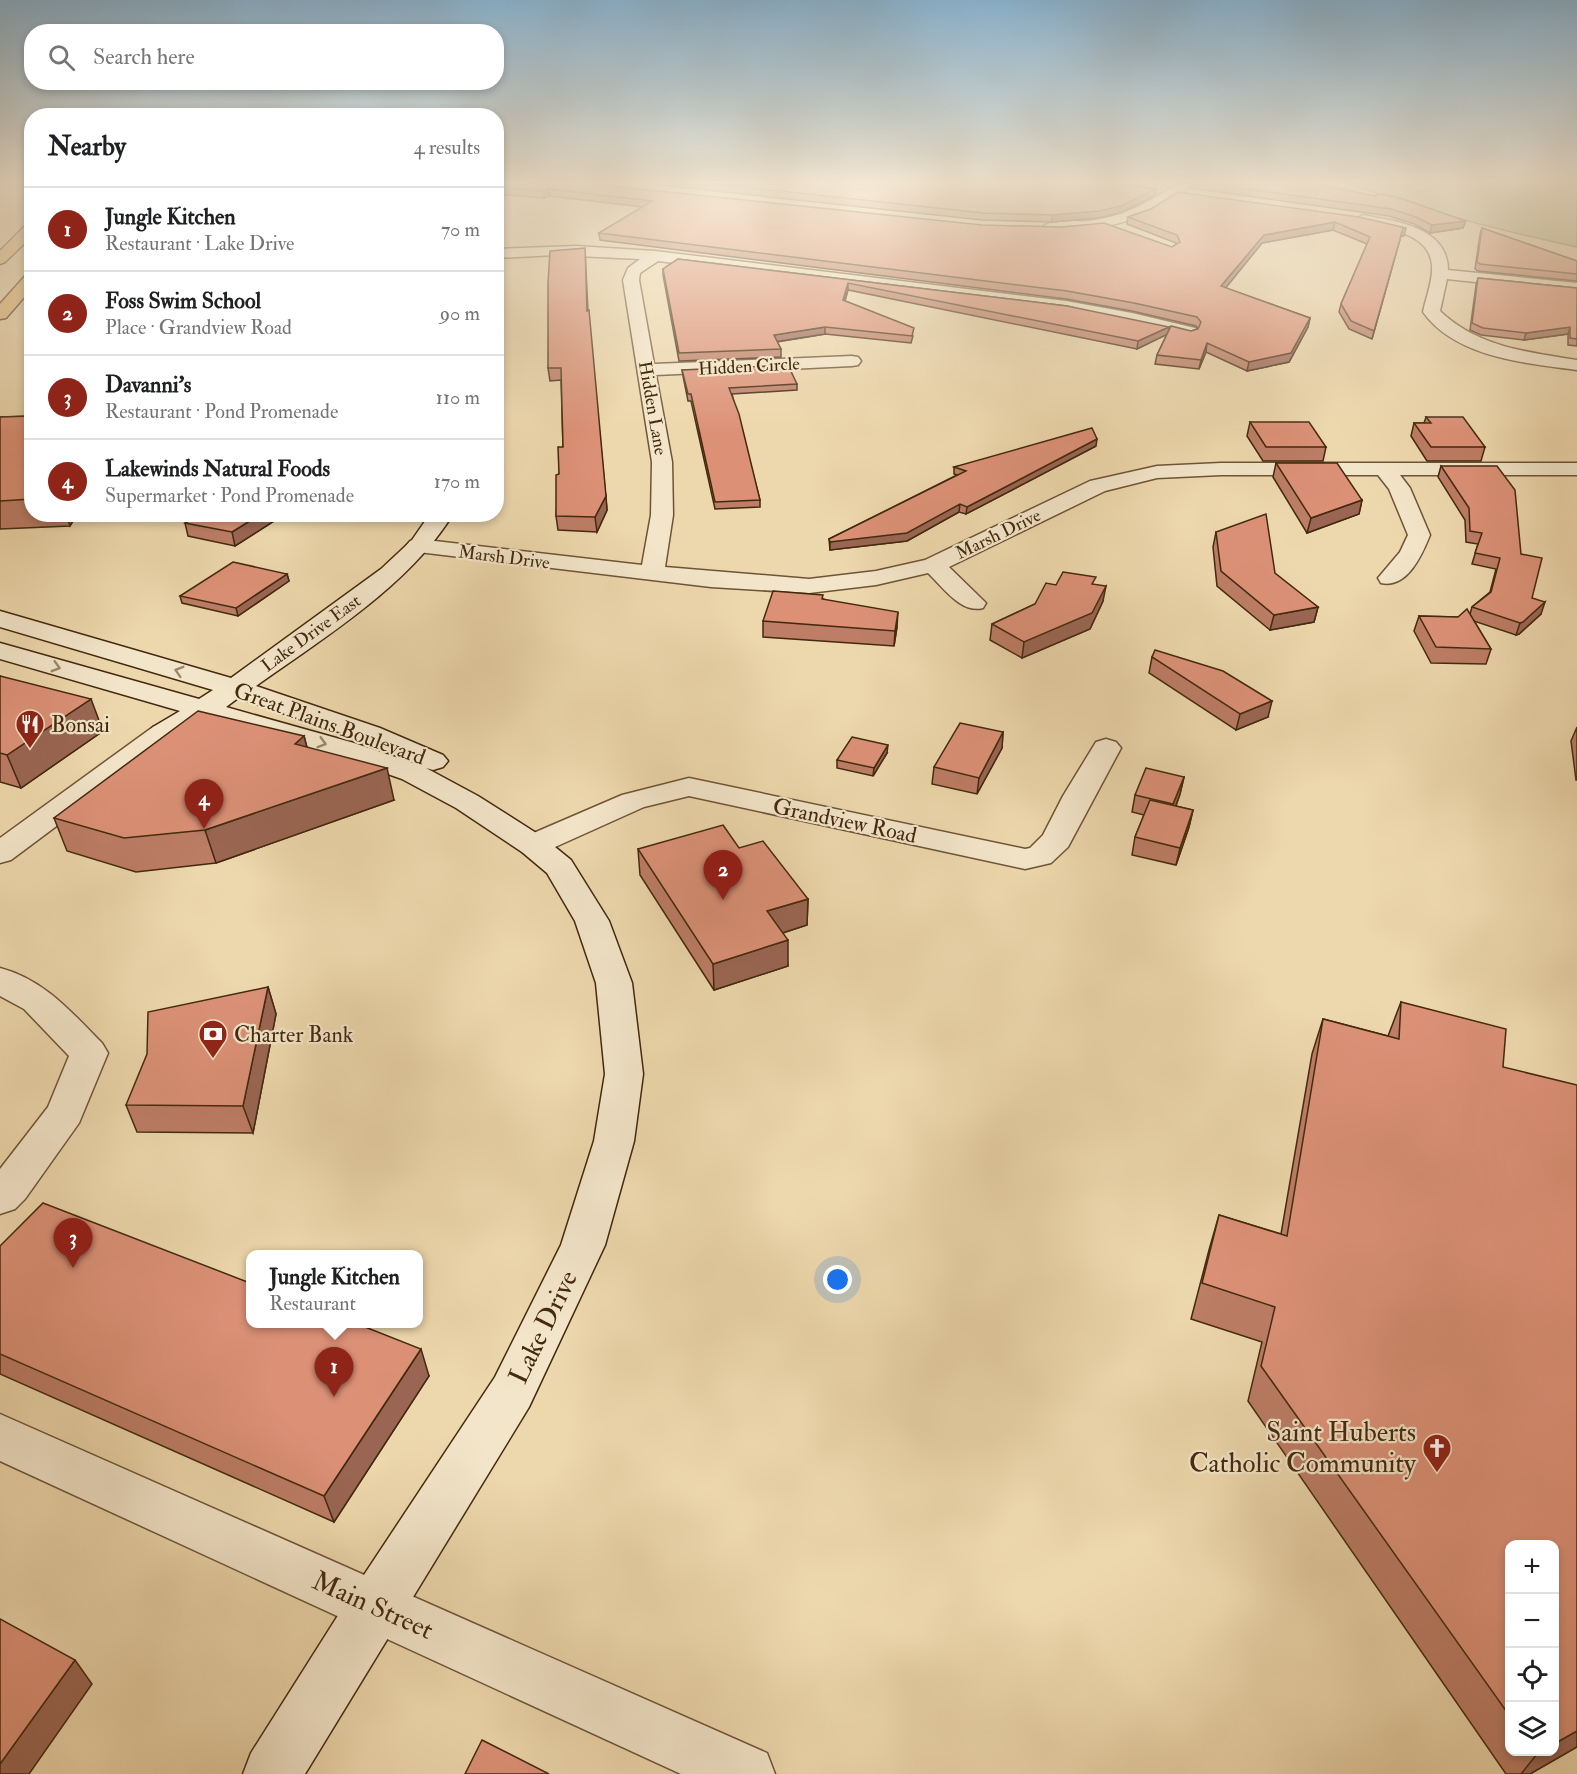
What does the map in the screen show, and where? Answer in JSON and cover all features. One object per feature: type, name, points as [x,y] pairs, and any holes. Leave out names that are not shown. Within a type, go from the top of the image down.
[{"type":"main road","points":[[0,314],[24,287]]},
{"type":"street","name":"Hidden Lane","points":[[639,267],[633,271],[631,280],[662,462],[662,515],[652,573]]},
{"type":"street","points":[[744,267],[1066,306],[1132,318],[1189,332]]},
{"type":"street","points":[[1438,267],[1431,312],[1450,330],[1491,349],[1577,365]]},
{"type":"street","points":[[1438,274],[1577,288]]},
{"type":"street","name":"Hidden Circle","points":[[646,370],[852,361]]},
{"type":"street","points":[[1383,468],[1399,488],[1419,535],[1412,554],[1390,578]]},
{"type":"street","name":"Marsh Drive","points":[[418,546],[711,580],[809,586],[876,578],[933,565],[1098,486],[1157,472],[1221,469],[1577,469]]},
{"type":"street","name":"Lake Drive East","points":[[0,853],[163,733],[205,710],[372,589],[418,546],[436,522]]},
{"type":"street","points":[[933,565],[974,603]]},
{"type":"street","name":"Great Plains Boulevard","points":[[0,619],[234,688],[392,741],[463,775],[508,807],[533,845]]},
{"type":"street","name":"Great Plains Boulevard","points":[[0,651],[344,749],[412,773],[467,802],[533,845]]},
{"type":"street","name":"Grandview Road","points":[[533,845],[633,801],[689,787],[1025,859],[1040,856],[1057,840],[1078,796],[1106,748]]},
{"type":"street","name":"Lake Drive","points":[[272,1774],[375,1606],[512,1392],[583,1245],[614,1141],[624,1074],[614,983],[592,921],[560,867],[533,845]]},
{"type":"street","points":[[0,980],[37,1000],[89,1053],[65,1113],[0,1197]]},
{"type":"street","name":"Main Street","points":[[0,1437],[746,1774]]},
{"type":"building","points":[[549,267],[586,267],[587,311],[589,310],[606,496],[595,517],[556,516],[558,447],[563,447],[561,368],[548,368]]},
{"type":"building","points":[[666,267],[742,267],[1067,306],[1169,327],[1138,341],[848,283],[843,300],[914,328],[912,336],[825,327],[774,335],[781,349],[679,353],[663,269]]},
{"type":"building","points":[[872,267],[1237,267],[1221,286],[1310,318],[1291,353],[1249,362],[1207,343],[1201,360],[1157,355],[1171,326],[1191,331],[1198,329],[1201,322],[1197,317],[1067,291]]},
{"type":"building","points":[[1357,267],[1392,267],[1374,331],[1351,321],[1341,304]]},
{"type":"building","points":[[1507,267],[1577,267],[1577,274]]},
{"type":"building","points":[[1478,278],[1577,288],[1577,339],[1570,338],[1570,327],[1526,333],[1483,328],[1472,323]]},
{"type":"building","points":[[788,365],[797,384],[729,388],[739,414],[760,500],[715,502],[691,394],[688,394],[682,370]]},
{"type":"building","points":[[24,416],[24,500],[0,501],[0,417]]},
{"type":"building","points":[[1426,417],[1463,417],[1485,447],[1431,447],[1414,423],[1431,423]]},
{"type":"building","points":[[1250,422],[1309,422],[1326,447],[1266,447]]},
{"type":"building","points":[[1092,428],[1097,439],[967,507],[960,504],[907,533],[830,542],[829,539],[966,471],[954,467]]},
{"type":"building","points":[[1276,463],[1337,463],[1362,500],[1311,518]]},
{"type":"building","points":[[1441,466],[1497,466],[1515,490],[1521,554],[1542,558],[1532,598],[1545,602],[1523,622],[1520,623],[1472,607],[1491,592],[1500,558],[1475,553],[1482,533],[1470,531],[1469,508]]},
{"type":"building","points":[[1266,514],[1275,573],[1318,607],[1274,615],[1221,571],[1216,532]]},
{"type":"building","points":[[187,522],[248,522],[232,532],[185,523]]},
{"type":"building","points":[[233,562],[287,574],[236,608],[180,596]]},
{"type":"building","points":[[1063,572],[1096,577],[1092,584],[1106,586],[1092,613],[1024,642],[992,624],[1035,604],[1046,583],[1056,585]]},
{"type":"building","points":[[773,591],[823,595],[822,599],[898,612],[895,631],[763,621]]},
{"type":"building","points":[[1467,609],[1491,649],[1436,647],[1419,616],[1458,617]]},
{"type":"building","points":[[1155,650],[1223,671],[1272,701],[1240,714],[1152,657]]},
{"type":"building","points":[[0,676],[91,699],[7,755],[0,753]]},
{"type":"building","points":[[198,711],[304,736],[295,744],[387,768],[205,830],[124,838],[54,818]]},
{"type":"building","points":[[960,723],[1003,732],[979,778],[934,767]]},
{"type":"building","points":[[852,737],[888,745],[874,768],[837,760]]},
{"type":"building","points":[[1146,768],[1184,777],[1173,804],[1135,795]]},
{"type":"building","points":[[1150,800],[1193,810],[1180,848],[1135,837]]},
{"type":"building","points":[[723,825],[739,848],[763,841],[808,899],[767,911],[788,940],[713,964],[638,849]]},
{"type":"building","name":"Charter Bank","points":[[268,987],[243,1106],[126,1105],[147,1054],[148,1012]]},
{"type":"building","name":"Saint Huberts Catholic Community","points":[[1401,1002],[1506,1029],[1503,1067],[1577,1085],[1577,1731],[1559,1741],[1559,1540],[1505,1540],[1505,1709],[1261,1366],[1275,1307],[1202,1283],[1219,1215],[1287,1236],[1323,1019],[1399,1039]]},
{"type":"building","points":[[43,1203],[246,1281],[246,1328],[368,1328],[421,1349],[324,1496],[0,1354],[0,1246]]},
{"type":"building","points":[[0,1619],[75,1660],[0,1764]]},
{"type":"building","points":[[482,1740],[549,1774],[465,1774]]},
{"type":"place","name":"Bonsai","points":[[30,750]]},
{"type":"place","name":"Lakewinds Natural Foods","points":[[204,829]]},
{"type":"place","name":"Foss Swim School","points":[[723,900]]},
{"type":"place","name":"Charter Bank","points":[[213,1060]]},
{"type":"place","name":"Davanni's","points":[[73,1268]]},
{"type":"place","name":"Jungle Kitchen","points":[[334,1397]]},
{"type":"place","name":"Saint Huberts Catholic Community","points":[[1437,1474]]}]
